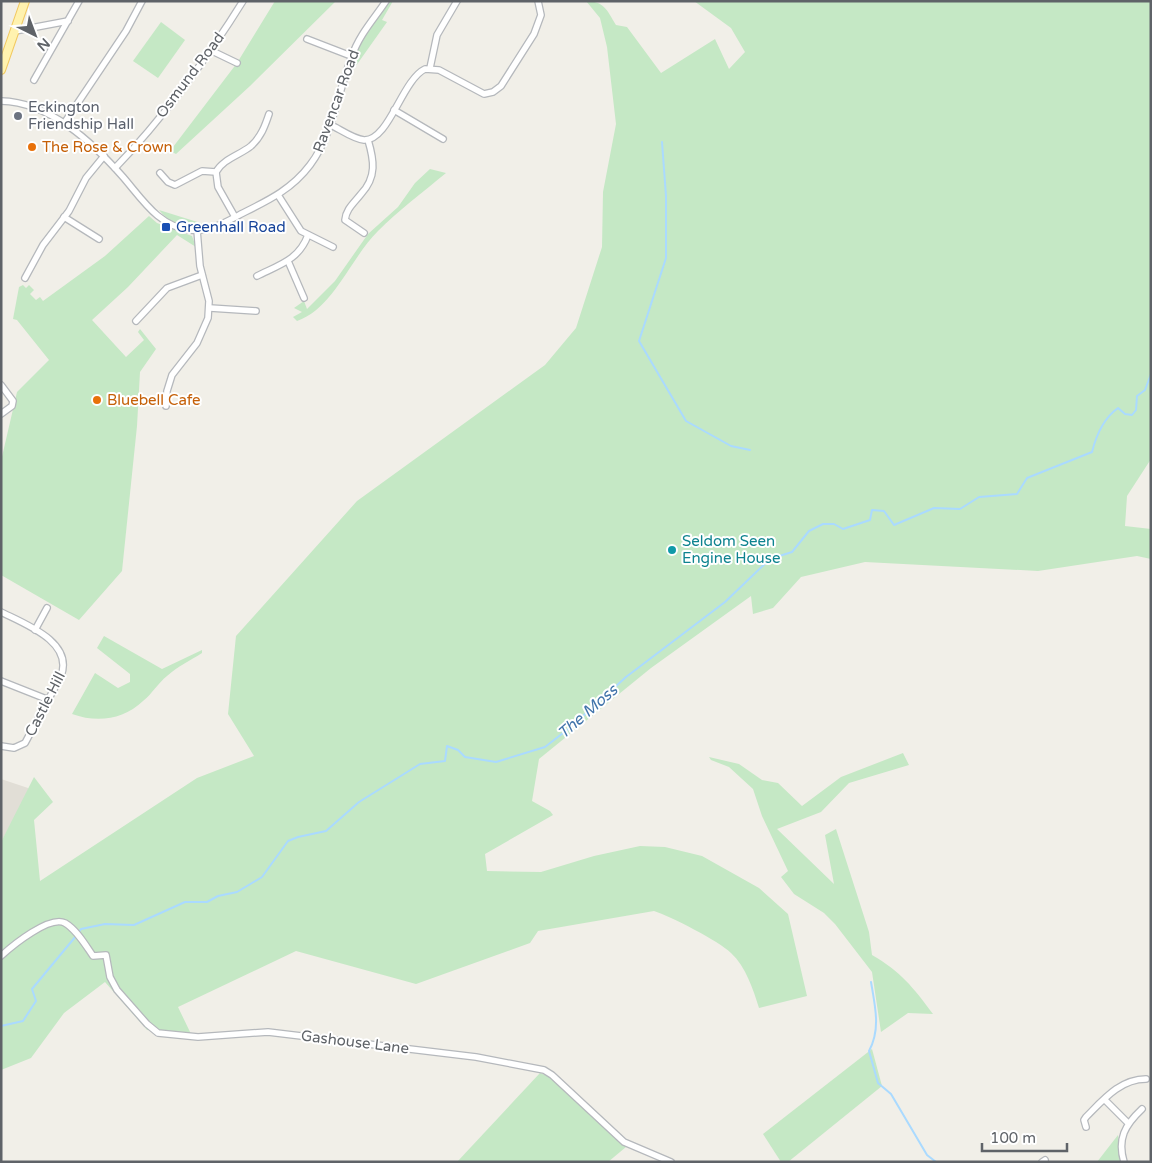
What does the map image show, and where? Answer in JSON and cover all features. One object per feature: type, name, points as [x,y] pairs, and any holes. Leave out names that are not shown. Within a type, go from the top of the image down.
[{"type":"main road","points":[[1,70],[25,1]]},
{"type":"street","points":[[34,80],[79,1]]},
{"type":"street","points":[[63,125],[126,31],[142,1]]},
{"type":"street","name":"Osmund Road","points":[[115,168],[139,143],[210,50],[243,1]]},
{"type":"street","name":"Ravencar Road","points":[[197,230],[212,228],[278,195],[290,188],[310,166],[321,147],[352,56],[360,39],[386,1]]},
{"type":"street","points":[[430,68],[438,35],[457,1]]},
{"type":"street","points":[[329,124],[358,138],[368,140],[381,130],[416,74],[430,68],[439,70],[484,94],[497,90],[537,27],[541,15],[538,1]]},
{"type":"street","points":[[15,30],[68,21]]},
{"type":"street","points":[[307,39],[352,56]]},
{"type":"street","points":[[210,50],[232,57],[237,63]]},
{"type":"street","points":[[1,101],[22,103],[35,107],[63,125],[104,156],[160,219],[181,228],[197,230],[202,275],[210,308],[203,334],[169,382],[166,406]]},
{"type":"street","points":[[394,110],[444,138]]},
{"type":"street","points":[[235,217],[218,187],[216,172],[222,164],[253,144],[262,132],[270,115]]},
{"type":"street","points":[[364,233],[345,220],[348,210],[362,194],[373,175],[374,159],[368,140]]},
{"type":"street","points":[[25,278],[43,245],[64,217],[86,178],[104,156]]},
{"type":"street","points":[[160,173],[168,182],[175,185],[202,171],[216,172]]},
{"type":"street","points":[[278,195],[297,226],[308,235],[333,247]]},
{"type":"street","points":[[64,217],[95,240]]},
{"type":"street","points":[[259,273],[288,261],[301,251],[308,235]]},
{"type":"street","points":[[288,261],[304,298]]},
{"type":"street","points":[[136,321],[167,288],[202,275]]},
{"type":"street","points":[[210,308],[256,311]]},
{"type":"street","points":[[1,385],[13,401],[12,406],[1,414]]},
{"type":"street","points":[[35,630],[47,608]]},
{"type":"street","name":"Castle Hill","points":[[1,612],[35,630],[59,649],[63,659],[63,671],[25,742],[14,748],[1,746]]},
{"type":"street","points":[[1,680],[49,700]]},
{"type":"street","name":"Gashouse Lane","points":[[1,956],[17,941],[53,921],[67,924],[93,956],[106,955],[110,977],[117,990],[147,1024],[158,1033],[198,1037],[268,1032],[476,1057],[530,1066],[552,1075],[624,1142],[671,1162]]},
{"type":"street","points":[[1086,1127],[1084,1120],[1124,1083],[1146,1079]]},
{"type":"street","points":[[1105,1100],[1128,1123]]},
{"type":"street","points":[[1124,1162],[1121,1141],[1128,1123],[1142,1110]]},
{"type":"shaded area","points":[[1,779],[28,788],[29,792],[1,842]]},
{"type":"green space","points":[[275,1],[336,1],[250,86],[176,154],[170,151],[237,63]]},
{"type":"green space","points":[[390,1],[393,1],[382,20],[387,22],[353,70],[353,62],[360,44]]},
{"type":"green space","points":[[586,1],[592,1],[601,5],[616,25],[627,27],[661,73],[715,39],[729,69],[745,52],[731,28],[694,1],[1151,1],[1151,459],[1127,496],[1125,526],[1151,529],[1151,559],[1137,556],[1038,571],[865,562],[801,577],[773,608],[753,614],[751,596],[651,668],[539,759],[532,801],[550,811],[553,815],[485,854],[487,871],[541,872],[594,856],[640,846],[665,847],[702,856],[759,888],[788,914],[807,996],[759,1008],[745,972],[731,953],[694,929],[654,911],[538,931],[530,943],[416,984],[296,951],[178,1007],[191,1034],[147,1030],[105,982],[64,1013],[31,1058],[1,1070],[1,842],[34,777],[53,802],[34,820],[40,881],[197,778],[254,756],[228,714],[236,636],[357,501],[545,365],[576,328],[602,247],[603,192],[616,124],[607,47],[600,18]]},
{"type":"green space","points":[[161,22],[185,40],[158,78],[133,61]]},
{"type":"green space","points":[[430,169],[446,173],[378,231],[359,254],[332,294],[310,315],[297,321],[293,317],[302,312],[294,308],[304,301],[307,309],[335,281],[368,234],[398,207],[415,183]]},
{"type":"green space","points":[[159,210],[207,225],[181,225],[169,219]]},
{"type":"green space","points":[[149,216],[157,223],[192,236],[196,247],[177,235],[128,287],[92,320],[126,357],[144,340],[138,332],[140,329],[156,349],[140,372],[137,426],[122,571],[79,620],[1,575],[1,461],[17,392],[49,360],[17,320],[13,319],[19,287],[23,285],[26,288],[29,285],[34,290],[30,294],[36,300],[40,297],[43,301],[105,256]]},
{"type":"green space","points":[[104,636],[162,669],[202,650],[202,653],[171,673],[146,698],[127,712],[118,716],[100,719],[72,714],[95,673],[118,688],[130,682],[130,674],[97,648]]},
{"type":"green space","points":[[903,753],[909,765],[849,783],[821,812],[777,829],[834,884],[825,835],[836,829],[869,932],[872,955],[891,967],[906,981],[933,1014],[908,1013],[881,1032],[872,972],[835,924],[824,913],[794,894],[781,877],[788,871],[762,816],[753,789],[729,767],[711,760],[709,757],[739,764],[762,780],[778,783],[802,806],[841,777]]},
{"type":"green space","points":[[872,1049],[882,1086],[788,1162],[781,1162],[763,1134]]},
{"type":"green space","points":[[540,1073],[552,1078],[626,1147],[608,1162],[457,1162]]},
{"type":"green space","points":[[1118,1135],[1122,1162],[1097,1162]]},
{"type":"waterway","points":[[662,142],[666,196],[666,258],[639,341],[686,421],[731,446],[750,450]]},
{"type":"waterway","name":"The Moss","points":[[79,932],[81,929],[105,924],[134,925],[185,902],[207,902],[218,896],[237,892],[262,877],[288,841],[326,831],[359,802],[420,764],[445,761],[447,746],[458,750],[465,757],[496,762],[545,747],[572,726],[626,677],[725,602],[770,559],[792,552],[809,531],[823,524],[834,524],[843,529],[870,520],[872,510],[884,511],[894,525],[934,508],[960,509],[979,497],[1017,494],[1027,478],[1092,452],[1101,428],[1113,412],[1118,408],[1125,414],[1132,415],[1136,410],[1137,396],[1145,390],[1151,374]]},
{"type":"waterway","name":"The Moss","points":[[1,1026],[23,1021],[36,1001],[32,989],[76,936]]},
{"type":"waterway","points":[[871,982],[876,1026],[873,1043],[869,1051],[878,1083],[891,1094],[927,1155],[936,1162]]},
{"type":"place","name":"Eckington Friendship Hall","points":[[18,116]]},
{"type":"place","name":"The Rose & Crown","points":[[32,147]]},
{"type":"place","name":"Greenhall Road","points":[[166,227]]},
{"type":"place","name":"Bluebell Cafe","points":[[97,400]]},
{"type":"place","name":"Seldom Seen Engine House","points":[[672,550]]}]
